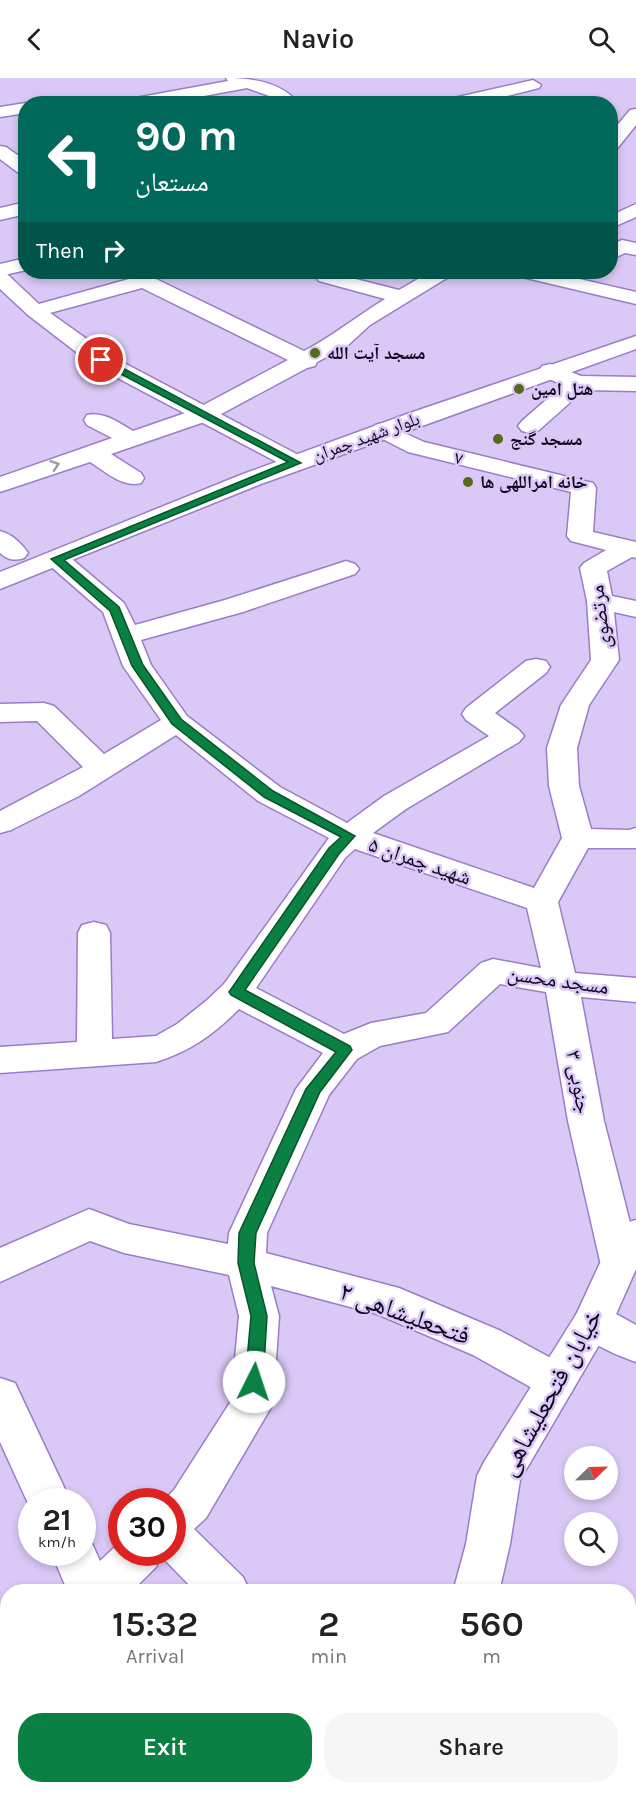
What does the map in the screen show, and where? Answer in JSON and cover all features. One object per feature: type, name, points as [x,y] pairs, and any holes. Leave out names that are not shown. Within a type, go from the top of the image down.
[{"type":"street","points":[[167,96],[241,80],[282,96]]},
{"type":"street","points":[[485,96],[532,85]]},
{"type":"street","points":[[0,112],[18,109]]},
{"type":"street","points":[[629,132],[636,114]]},
{"type":"street","points":[[0,151],[18,147]]},
{"type":"street","points":[[0,151],[18,164]]},
{"type":"street","points":[[0,214],[18,210]]},
{"type":"street","points":[[618,219],[636,210]]},
{"type":"street","points":[[618,249],[622,246],[636,249]]},
{"type":"street","points":[[0,270],[18,266]]},
{"type":"street","points":[[0,278],[35,311],[101,360],[287,458]]},
{"type":"street","points":[[35,311],[143,279]]},
{"type":"street","points":[[154,279],[307,361]]},
{"type":"street","points":[[334,279],[401,297]]},
{"type":"street","points":[[0,485],[202,415],[307,361],[338,342],[363,321],[431,279]]},
{"type":"street","points":[[583,279],[636,298]]},
{"type":"street","name":"بلوار شهید چمران","points":[[0,581],[57,559],[396,408],[636,328]]},
{"type":"street","name":"بلوار شهید چمران","points":[[5,551],[287,458],[383,430],[636,342]]},
{"type":"street","points":[[550,371],[578,383],[636,384]]},
{"type":"street","points":[[530,426],[578,383]]},
{"type":"street","points":[[94,420],[131,439]]},
{"type":"street","name":"۷","points":[[383,430],[417,447],[584,488],[580,536],[632,550]]},
{"type":"street","points":[[92,453],[132,478]]},
{"type":"street","name":"مرتضوی","points":[[578,838],[564,786],[562,748],[575,705],[604,660],[600,602],[593,568],[632,550]]},
{"type":"street","name":"شهید چمران ۵","points":[[57,559],[115,609],[137,666],[177,722],[269,794],[349,836],[542,902]]},
{"type":"street","points":[[126,636],[234,606],[345,568]]},
{"type":"street","points":[[600,602],[636,609]]},
{"type":"street","points":[[0,1060],[156,1049],[186,1038],[236,992],[334,851],[349,836],[405,798],[508,736],[476,714],[536,667]]},
{"type":"street","points":[[0,712],[44,712],[100,767]]},
{"type":"street","points":[[0,823],[68,789],[100,767],[177,722]]},
{"type":"street","points":[[542,902],[578,838],[630,840],[636,838]]},
{"type":"street","name":"۳ جنوبی","points":[[542,902],[561,983],[586,1121],[628,1248]]},
{"type":"street","points":[[94,933],[95,1052]]},
{"type":"street","name":"مسجد محسن","points":[[186,1508],[252,1404],[259,1316],[246,1263],[248,1233],[314,1089],[345,1050],[371,1035],[436,1023],[493,971],[561,983],[636,990]]},
{"type":"street","points":[[236,992],[345,1050]]},
{"type":"street","name":"فتحعلیشاهی ۲","points":[[0,1266],[89,1224],[124,1239],[246,1263],[385,1300],[486,1343],[556,1380]]},
{"type":"street","name":"خیابان فتحعلیشاهی","points":[[478,1584],[488,1544],[499,1476],[593,1321],[628,1248]]},
{"type":"street","points":[[593,1321],[636,1324]]},
{"type":"street","points":[[593,1321],[636,1345]]},
{"type":"street","points":[[0,1396],[43,1488]]},
{"type":"street","points":[[186,1551],[219,1584]]},
{"type":"street","points":[[80,1566],[88,1584]]},
{"type":"street","points":[[107,1584],[126,1566]]},
{"type":"place","name":"مسجد آیت الله","points":[[315,353]]},
{"type":"place","name":"هتل امین","points":[[519,389]]},
{"type":"place","name":"مسجد گنج","points":[[498,439]]},
{"type":"place","name":"خانه امراللهی ها","points":[[468,482]]},
{"type":"route","points":[[101,360],[296,463],[57,559],[115,609],[137,666],[177,722],[269,794],[349,836],[334,851],[236,992],[345,1050],[314,1089],[248,1233],[246,1263],[259,1316],[254,1382]]}]
